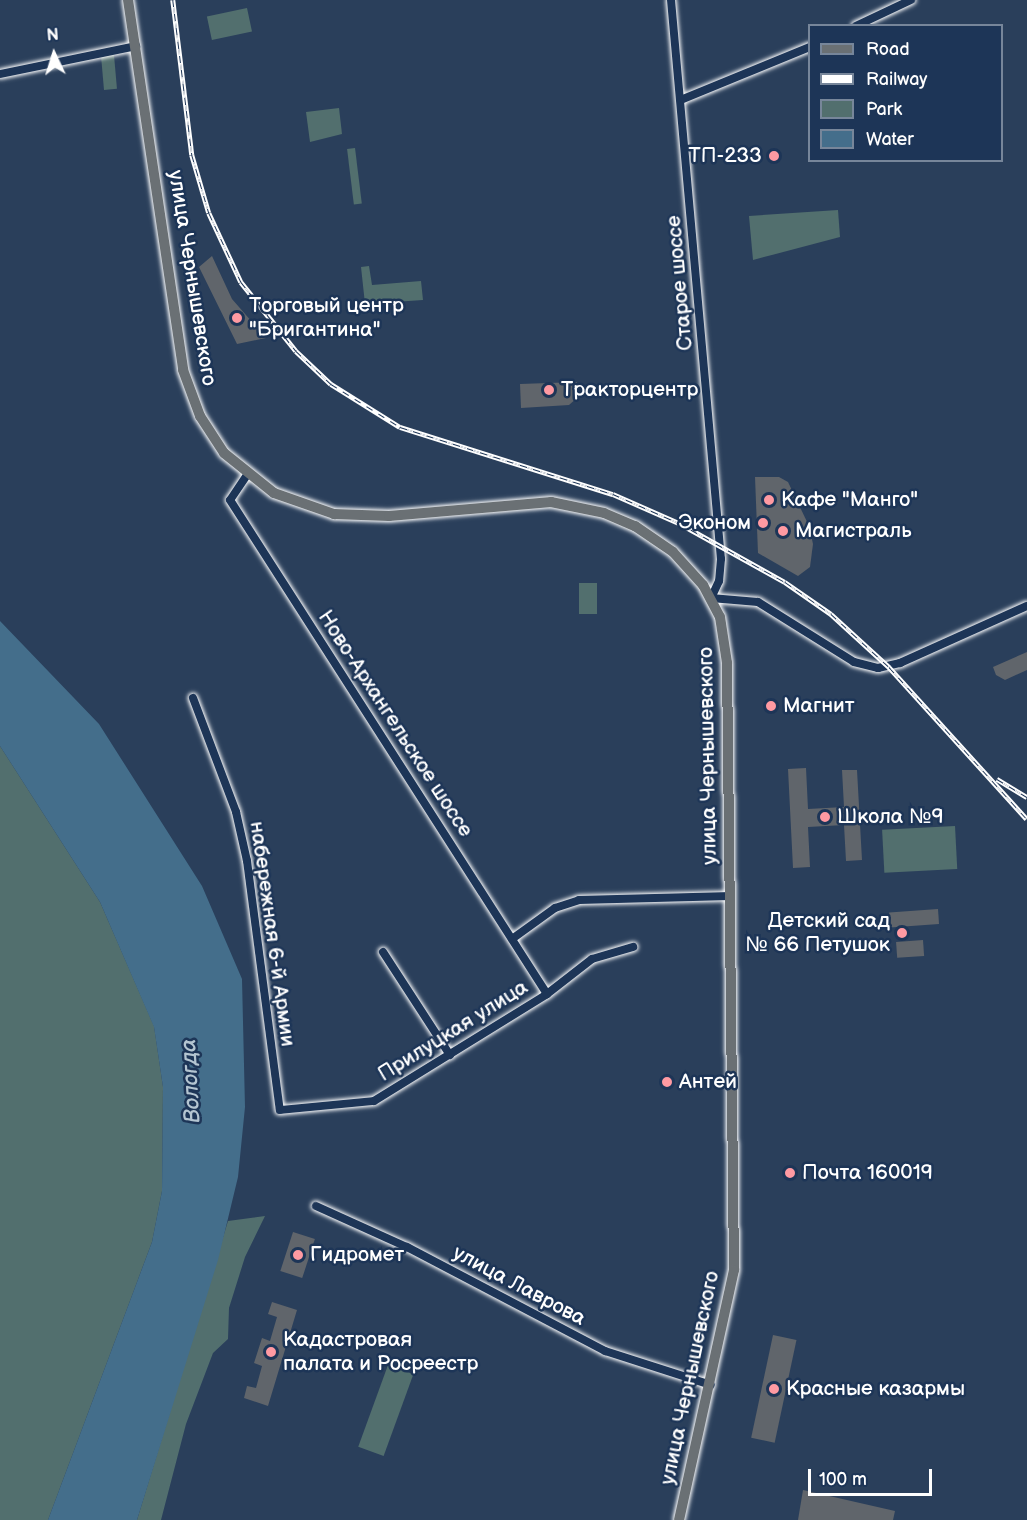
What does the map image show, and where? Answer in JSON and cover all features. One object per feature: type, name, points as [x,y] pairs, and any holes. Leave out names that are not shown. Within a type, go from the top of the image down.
[{"type":"main road","name":"улица Чернышевского","points":[[128,0],[183,370],[210,434],[247,475],[274,493],[334,514],[389,516],[520,503],[593,510],[654,537],[692,571],[711,598],[726,649],[731,896],[734,1270],[711,1385],[679,1520]]},
{"type":"street","name":"Старое шоссе","points":[[670,0],[683,99],[721,560],[719,580],[711,598]]},
{"type":"street","points":[[860,24],[911,0]]},
{"type":"street","points":[[0,74],[136,46]]},
{"type":"street","points":[[683,99],[808,48]]},
{"type":"street","name":"Ново-Архангельское шоссе","points":[[247,475],[230,500],[547,994]]},
{"type":"street","points":[[711,598],[758,603],[854,662],[878,668],[900,663],[1027,606]]},
{"type":"street","name":"набережная 6-й Армии","points":[[193,698],[236,812],[247,861],[280,1110]]},
{"type":"street","points":[[512,939],[555,908],[579,900],[731,896]]},
{"type":"street","name":"Прилуцкая улица","points":[[280,1110],[374,1101],[547,994],[592,958],[633,947]]},
{"type":"street","points":[[383,952],[450,1055]]},
{"type":"street","name":"улица Лаврова","points":[[316,1206],[406,1247],[605,1351],[711,1385]]},
{"type":"green space","points":[[247,8],[252,31],[212,40],[207,17]]},
{"type":"green space","points":[[114,55],[117,89],[104,90],[101,56]]},
{"type":"green space","points":[[339,108],[342,134],[310,142],[306,112]]},
{"type":"green space","points":[[355,148],[362,204],[354,205],[347,149]]},
{"type":"green space","points":[[838,210],[840,237],[753,260],[749,216]]},
{"type":"green space","points":[[369,266],[372,285],[421,281],[423,300],[365,304],[361,267]]},
{"type":"green space","points":[[579,583],[597,583],[597,614],[579,614]]},
{"type":"green space","points":[[0,746],[100,902],[154,1026],[163,1087],[162,1191],[152,1242],[48,1520],[0,1520]]},
{"type":"green space","points":[[955,826],[957,869],[884,873],[882,830]]},
{"type":"green space","points":[[265,1216],[245,1257],[229,1308],[228,1339],[213,1353],[186,1424],[161,1520],[137,1520],[228,1221]]},
{"type":"green space","points":[[388,1365],[413,1374],[384,1456],[358,1447]]},
{"type":"water","name":"Вологда","points":[[0,621],[99,724],[202,886],[242,979],[245,1107],[238,1177],[218,1260],[137,1520],[48,1520],[152,1242],[162,1191],[163,1087],[154,1027],[100,902],[0,746]]},
{"type":"building","name":"Торговый центр \"Бригантина\"","points":[[212,256],[232,299],[266,338],[237,344],[199,267]]},
{"type":"building","name":"Тракторцентр","points":[[577,382],[578,397],[569,405],[521,408],[520,384]]},
{"type":"building","name":"Магистраль","points":[[755,477],[779,477],[788,482],[809,526],[813,544],[810,567],[798,576],[758,553]]},
{"type":"building","points":[[1027,652],[1027,670],[1005,680],[996,675],[993,667]]},
{"type":"building","name":"Школа №9","points":[[806,768],[808,809],[844,807],[842,770],[857,770],[862,860],[846,861],[844,825],[808,827],[810,867],[793,868],[788,769]]},
{"type":"building","points":[[938,909],[939,924],[890,927],[889,912]]},
{"type":"building","points":[[923,940],[924,956],[897,958],[896,942]]},
{"type":"building","name":"Гидромет","points":[[293,1232],[315,1239],[302,1278],[280,1271]]},
{"type":"building","name":"Кадастровая палата и Росреестр","points":[[272,1302],[297,1310],[268,1406],[244,1398],[247,1386],[256,1388],[262,1366],[254,1363],[262,1338],[270,1341],[277,1317],[268,1314]]},
{"type":"building","name":"Красные казармы","points":[[773,1335],[796,1340],[775,1443],[751,1438]]},
{"type":"building","points":[[803,1490],[895,1511],[893,1520],[798,1520]]},
{"type":"railway","points":[[173,0],[192,155],[209,213],[241,282],[296,351],[331,384],[400,427],[613,494],[679,523],[785,582],[831,614],[889,667],[1027,819]]},
{"type":"railway","points":[[997,779],[1027,797]]},
{"type":"place","name":"ТП-233","points":[[774,156]]},
{"type":"place","name":"Торговый центр \"Бригантина\"","points":[[237,318]]},
{"type":"place","name":"Тракторцентр","points":[[549,390]]},
{"type":"place","name":"Кафе \"Манго\"","points":[[769,500]]},
{"type":"place","name":"Эконом","points":[[763,523]]},
{"type":"place","name":"Магистраль","points":[[783,531]]},
{"type":"place","name":"Магнит","points":[[771,706]]},
{"type":"place","name":"Школа №9","points":[[825,817]]},
{"type":"place","name":"Детский сад № 66 Петушок","points":[[902,933]]},
{"type":"place","name":"Антей","points":[[667,1082]]},
{"type":"place","name":"Почта 160019","points":[[790,1173]]},
{"type":"place","name":"Гидромет","points":[[298,1255]]},
{"type":"place","name":"Кадастровая палата и Росреестр","points":[[271,1352]]},
{"type":"place","name":"Красные казармы","points":[[774,1389]]}]
